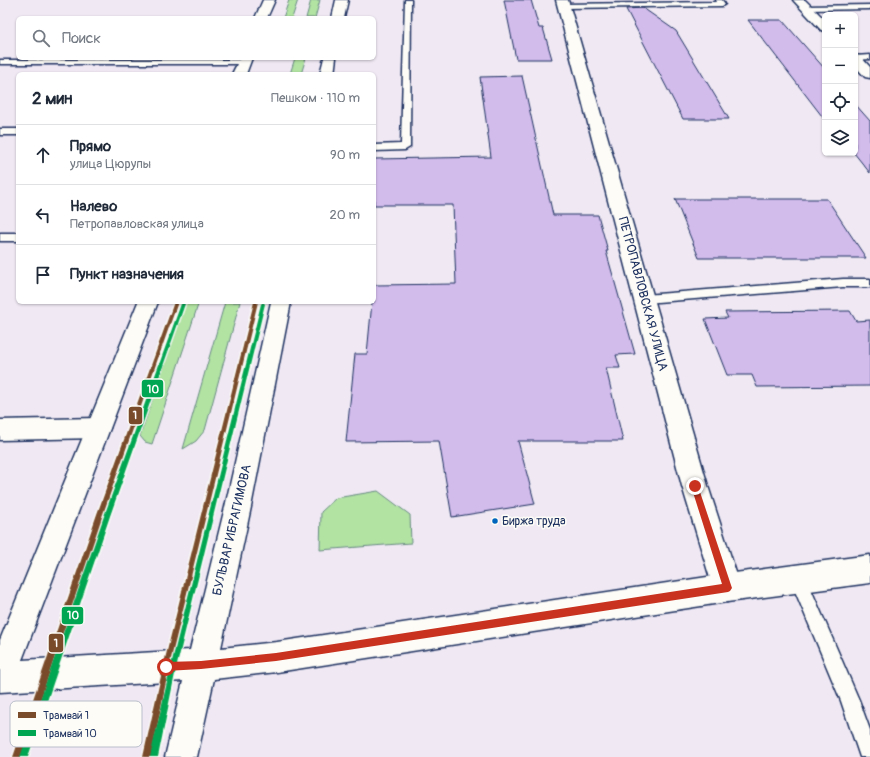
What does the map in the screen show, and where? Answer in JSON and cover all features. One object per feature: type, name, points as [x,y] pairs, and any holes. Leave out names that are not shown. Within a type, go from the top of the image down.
[{"type":"main road","points":[[262,16],[268,0]]},
{"type":"main road","points":[[338,16],[342,0]]},
{"type":"main road","name":"ПЕТРОПАВЛОВСКАЯ УЛИЦА","points":[[563,3],[695,486],[728,588]]},
{"type":"main road","points":[[802,4],[822,24]]},
{"type":"main road","points":[[327,72],[330,60]]},
{"type":"main road","points":[[858,61],[870,74]]},
{"type":"main road","points":[[147,304],[0,676],[201,665],[276,657],[728,588],[870,569]]},
{"type":"main road","name":"БУЛЬВАР ИБРАГИМОВА","points":[[181,757],[238,507],[281,304]]},
{"type":"main road","points":[[0,430],[98,428]]},
{"type":"lane","points":[[376,148],[405,147],[408,0]]},
{"type":"lane","points":[[563,3],[722,4],[719,0]]},
{"type":"lane","points":[[802,4],[870,7]]},
{"type":"lane","points":[[858,58],[870,57]]},
{"type":"lane","points":[[0,62],[243,65]]},
{"type":"lane","points":[[0,132],[16,132]]},
{"type":"lane","points":[[0,237],[16,236]]},
{"type":"lane","points":[[645,299],[843,283],[870,283]]},
{"type":"lane","points":[[798,579],[850,700],[870,757]]},
{"type":"green space","points":[[289,0],[298,0],[293,16],[284,16]]},
{"type":"green space","points":[[311,0],[320,0],[316,16],[307,16]]},
{"type":"green space","points":[[294,60],[305,60],[302,72],[291,72]]},
{"type":"green space","points":[[185,304],[198,304],[152,444],[145,442],[140,436]]},
{"type":"green space","points":[[224,304],[239,304],[205,430],[196,441],[183,449]]},
{"type":"green space","points":[[378,491],[410,515],[411,543],[320,550],[321,512],[336,498]]},
{"type":"building","points":[[504,0],[531,0],[539,28],[543,28],[552,59],[516,59]]},
{"type":"building","points":[[643,8],[676,31],[729,119],[683,119],[626,9]]},
{"type":"building","points":[[748,20],[782,20],[822,66],[822,116]]},
{"type":"building","points":[[522,76],[553,215],[598,215],[608,251],[606,251],[635,354],[616,355],[620,368],[606,368],[623,441],[518,441],[535,504],[452,517],[439,441],[346,442],[355,354],[367,354],[372,304],[376,304],[376,285],[456,284],[453,205],[376,205],[376,159],[491,157],[480,77]]},
{"type":"building","points":[[858,107],[870,121],[870,173],[856,156],[858,156]]},
{"type":"building","points":[[675,199],[827,199],[866,258],[699,258]]},
{"type":"building","points":[[850,311],[856,321],[870,320],[870,386],[757,387],[752,375],[727,375],[705,319],[728,318],[725,312]]},
{"type":"tram line","name":"1","points":[[36,701],[100,514],[175,304]]},
{"type":"tram line","name":"10","points":[[43,701],[107,516],[183,304]]},
{"type":"tram line","name":"1","points":[[147,757],[166,667],[256,304]]},
{"type":"tram line","name":"10","points":[[154,757],[173,669],[263,304]]},
{"type":"tram line","name":"1","points":[[17,757],[20,747]]},
{"type":"tram line","name":"10","points":[[24,757],[27,747]]},
{"type":"place","name":"Биржа труда","points":[[495,521]]},
{"type":"route","points":[[166,667],[276,657],[728,588],[695,486]]}]
